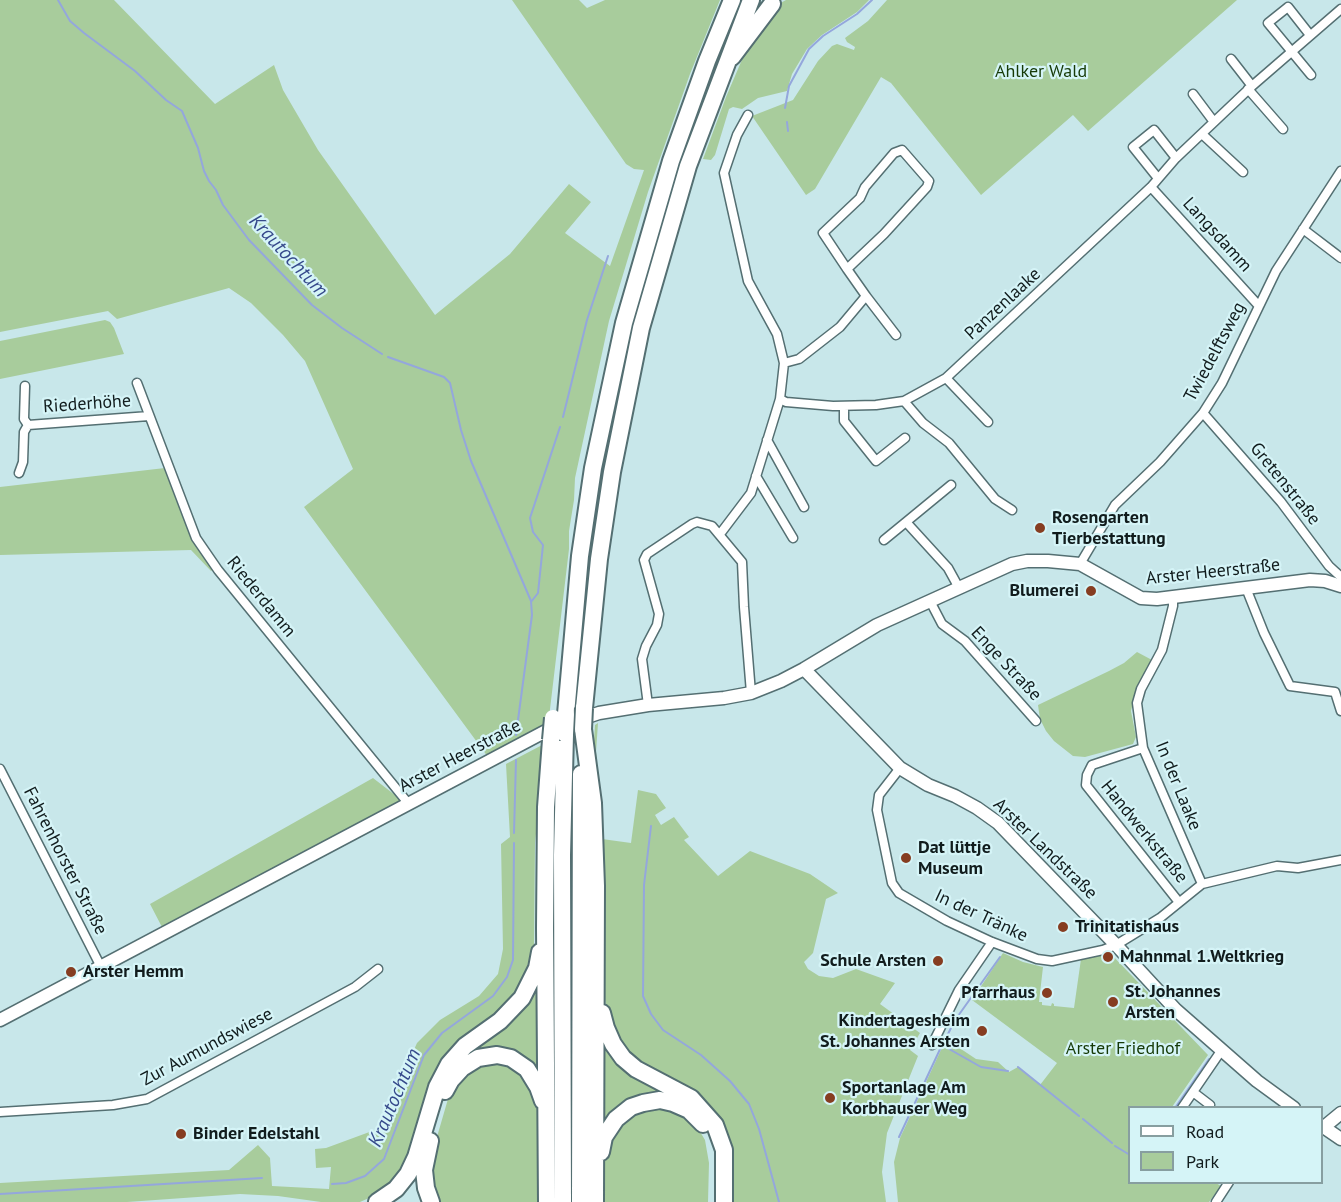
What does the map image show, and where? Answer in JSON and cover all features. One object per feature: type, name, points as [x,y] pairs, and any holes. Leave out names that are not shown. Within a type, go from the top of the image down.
[{"type":"highway","points":[[547,1202],[546,807],[558,737],[593,468],[624,323],[671,161],[732,0]]},
{"type":"highway","points":[[580,1202],[580,856],[583,729],[598,560],[612,472],[641,328],[688,166],[751,0]]},
{"type":"highway","points":[[724,67],[772,4]]},
{"type":"highway","points":[[583,729],[593,803],[596,886],[596,1202]]},
{"type":"highway","points":[[558,737],[562,855],[563,1202]]},
{"type":"highway","points":[[377,1202],[396,1189],[408,1174],[416,1157],[437,1087],[449,1064],[465,1046],[500,1021],[522,998],[537,968],[545,928]]},
{"type":"highway","points":[[596,987],[606,1028],[623,1058],[636,1070],[692,1098],[715,1125],[724,1150],[724,1202]]},
{"type":"highway","points":[[431,1202],[426,1188],[424,1170],[430,1143],[445,1091],[462,1068],[478,1058],[488,1056],[511,1058],[521,1064],[532,1076],[547,1114]]},
{"type":"highway","points":[[596,1179],[604,1137],[616,1119],[631,1107],[660,1100],[689,1110],[708,1132],[716,1163],[716,1202]]},
{"type":"street","points":[[1310,35],[1288,7],[1268,23],[1311,75]]},
{"type":"street","name":"Panzenlaake","points":[[780,399],[786,402],[844,406],[876,405],[904,400],[946,378],[1151,187],[1157,177],[1176,158],[1250,88],[1341,9]]},
{"type":"street","points":[[1231,58],[1250,88],[1283,129]]},
{"type":"street","points":[[1193,94],[1215,122]]},
{"type":"street","points":[[720,534],[751,493],[780,399],[784,363],[777,334],[748,281],[724,174],[737,135],[748,115]]},
{"type":"street","points":[[1157,177],[1133,147],[1154,130],[1176,158]]},
{"type":"street","points":[[1202,134],[1243,172]]},
{"type":"street","points":[[847,269],[884,234],[927,187],[929,181],[902,150],[894,153],[865,187],[860,198],[823,233],[847,269],[866,296],[896,336]]},
{"type":"street","name":"Twiedelftsweg","points":[[1080,564],[1115,505],[1160,462],[1203,413],[1222,383],[1276,271],[1341,171]]},
{"type":"street","name":"Langsdamm","points":[[1151,187],[1259,306]]},
{"type":"street","points":[[1303,229],[1341,258]]},
{"type":"street","points":[[784,363],[799,359],[840,327],[866,296]]},
{"type":"street","points":[[946,378],[988,422]]},
{"type":"street","name":"Riederdamm","points":[[137,383],[196,538],[218,570],[408,803]]},
{"type":"street","name":"Riederhöhe","points":[[26,386],[24,419],[28,425]]},
{"type":"street","points":[[904,400],[923,423],[949,443],[990,493],[1012,510]]},
{"type":"street","points":[[844,406],[844,421],[873,463],[904,438]]},
{"type":"street","name":"Gretenstraße","points":[[1203,413],[1281,502],[1340,582]]},
{"type":"street","name":"Riederhöhe","points":[[28,425],[149,416]]},
{"type":"street","name":"Riederhöhe","points":[[19,473],[23,462],[24,432],[28,425]]},
{"type":"street","points":[[767,440],[804,507]]},
{"type":"street","points":[[756,476],[793,538]]},
{"type":"street","points":[[884,540],[951,485]]},
{"type":"street","points":[[906,522],[948,568],[959,588]]},
{"type":"street","points":[[648,705],[642,659],[657,625],[659,614],[644,561],[647,554],[692,524],[705,523],[712,526],[741,560],[744,569],[744,607],[751,693]]},
{"type":"street","name":"Arster Heerstraße","points":[[0,1020],[546,731],[599,713],[751,693],[804,669],[877,625],[1012,564],[1048,561],[1080,564],[1141,598],[1173,597],[1310,580],[1340,582]]},
{"type":"street","points":[[1246,588],[1264,633],[1290,686],[1335,692],[1341,711]]},
{"type":"street","name":"In der Laake","points":[[1173,597],[1173,606],[1162,650],[1141,689],[1137,703],[1143,748],[1202,884]]},
{"type":"street","name":"Enge Straße","points":[[930,601],[942,624],[965,641],[1036,721]]},
{"type":"street","name":"Arster Landstraße","points":[[804,669],[900,768],[928,785],[956,796],[998,823],[1116,945],[1176,1011],[1221,1051],[1290,1106]]},
{"type":"street","name":"Handwerkstraße","points":[[1143,748],[1092,765],[1086,775],[1086,785],[1178,901]]},
{"type":"street","name":"In der Tränke","points":[[900,768],[879,795],[877,802],[892,883],[907,899],[992,942],[1037,959],[1052,961],[1103,950],[1116,945],[1160,918],[1178,901],[1202,884]]},
{"type":"street","name":"Fahrenhorster Straße","points":[[0,769],[101,967]]},
{"type":"street","points":[[1202,884],[1277,866],[1298,868],[1341,860]]},
{"type":"street","points":[[932,1045],[959,990],[992,942]]},
{"type":"street","name":"Zur Aumundswiese","points":[[0,1112],[113,1106],[147,1099],[355,987],[378,969]]},
{"type":"street","points":[[1183,1106],[1221,1051]]},
{"type":"street","points":[[1193,1092],[1210,1105]]},
{"type":"street","points":[[1340,1135],[1323,1127],[1341,1113]]},
{"type":"street","points":[[1215,1202],[1228,1184]]},
{"type":"green space","points":[[0,0],[114,0],[215,104],[274,65],[283,90],[318,150],[435,315],[510,254],[569,184],[591,202],[565,233],[610,266],[644,170],[634,169],[626,164],[512,0],[579,0],[587,8],[605,0],[720,0],[690,74],[648,192],[609,321],[575,478],[548,726],[488,757],[304,507],[353,469],[305,361],[251,303],[229,288],[117,319],[108,311],[0,332]]},
{"type":"green space","points":[[786,0],[869,0],[857,12],[822,35],[807,49],[792,74],[787,91],[758,98],[742,109],[733,107],[729,109],[715,155],[711,160],[703,159],[747,48],[775,6]]},
{"type":"green space","name":"Ahlker Wald","points":[[887,0],[1237,0],[1088,131],[1073,115],[981,195],[891,83],[881,77],[815,189],[806,195],[752,116],[793,100],[818,61],[832,46],[837,44],[854,50],[855,47],[845,38],[868,21]]},
{"type":"green space","points":[[105,320],[110,322],[114,328],[124,354],[0,379],[0,341]]},
{"type":"green space","points":[[165,468],[193,538],[214,568],[211,571],[191,550],[0,555],[0,487]]},
{"type":"green space","points":[[1137,652],[1152,660],[1136,691],[1131,711],[1136,737],[1133,744],[1085,757],[1073,756],[1054,741],[1046,731],[1040,719],[1038,705],[1124,663]]},
{"type":"green space","points":[[598,723],[596,752],[602,839],[631,843],[638,790],[656,794],[666,808],[655,815],[661,825],[674,817],[689,837],[684,840],[718,876],[750,851],[810,874],[838,893],[826,899],[813,953],[804,962],[808,969],[819,976],[833,978],[856,969],[895,983],[880,1004],[920,1033],[910,1050],[918,1056],[887,1133],[882,1172],[886,1202],[729,1202],[730,1153],[669,1080],[626,1053],[608,1018],[605,999],[604,925],[593,757],[595,725]]},
{"type":"green space","points":[[546,743],[535,843],[534,946],[530,967],[514,999],[498,1014],[452,1048],[439,1067],[411,1155],[389,1189],[360,1202],[321,1202],[240,1194],[127,1202],[0,1202],[0,1183],[229,1170],[258,1145],[270,1158],[272,1186],[329,1189],[331,1167],[316,1168],[315,1149],[326,1148],[383,1127],[417,1043],[440,1020],[479,996],[498,974],[503,949],[501,844],[510,837],[506,764]]},
{"type":"green space","points":[[373,778],[404,802],[163,929],[150,904]]},
{"type":"green space","name":"Arster Friedhof","points":[[1003,953],[1023,962],[1043,967],[1039,1002],[1042,1002],[1042,1005],[1051,1006],[1052,1003],[1054,1006],[1074,1008],[1081,959],[1110,953],[1208,1055],[1173,1106],[1128,1106],[1128,1184],[1218,1184],[1221,1186],[1209,1202],[898,1202],[894,1162],[900,1138],[946,1039],[976,1059],[998,1062],[1009,1072],[1018,1067],[1040,1085],[1057,1063],[972,1000]]},
{"type":"green space","points":[[539,971],[543,1085],[504,1053],[446,1076]]},
{"type":"green space","points":[[599,1021],[610,1046],[627,1066],[647,1080],[684,1098],[698,1109],[707,1120],[718,1141],[720,1166],[716,1142],[701,1117],[685,1104],[663,1097],[638,1101],[627,1106],[611,1119],[600,1140]]},
{"type":"green space","points":[[487,1060],[518,1068],[536,1096],[539,1125],[538,1202],[436,1202],[430,1188],[432,1154],[448,1099],[455,1084]]},
{"type":"green space","points":[[653,1108],[668,1108],[685,1115],[696,1125],[705,1140],[709,1163],[708,1202],[605,1202],[605,1156],[609,1142],[618,1127],[632,1115]]},
{"type":"green space","points":[[720,1166],[720,1202],[718,1202]]},
{"type":"waterway","name":"Krautochtum","points":[[58,0],[70,21],[182,111],[209,181],[223,205],[249,240],[312,305],[382,354]]},
{"type":"waterway","points":[[785,108],[789,86],[809,49],[823,36],[857,14],[872,0]]},
{"type":"waterway","points":[[787,122],[788,131]]},
{"type":"waterway","points":[[563,417],[587,320],[608,256]]},
{"type":"waterway","name":"Krautochtum","points":[[388,357],[444,377],[450,383],[471,461],[531,601],[532,615],[516,735]]},
{"type":"waterway","points":[[531,602],[538,593],[543,545],[533,532],[530,518],[560,427]]},
{"type":"waterway","name":"Krautochtum","points":[[514,833],[516,760]]},
{"type":"waterway","points":[[651,826],[644,885],[643,996],[651,1014],[663,1030],[701,1055],[730,1081],[749,1104],[759,1129],[779,1202]]},
{"type":"waterway","name":"Krautochtum","points":[[332,1184],[346,1183],[365,1176],[384,1159],[424,1055],[442,1033],[493,996],[507,977],[513,960],[514,843]]},
{"type":"waterway","points":[[958,1016],[1000,957]]},
{"type":"waterway","points":[[946,1038],[954,1022]]},
{"type":"waterway","points":[[899,1137],[942,1045],[981,1067],[1008,1071]]},
{"type":"waterway","points":[[1176,1106],[1209,1059]]},
{"type":"waterway","points":[[1018,1067],[1079,1116]]},
{"type":"waterway","points":[[1083,1119],[1112,1143]]},
{"type":"waterway","points":[[1115,1146],[1128,1154]]},
{"type":"waterway","points":[[0,1194],[262,1178]]},
{"type":"place","name":"Rosengarten Tierbestattung","points":[[1040,528]]},
{"type":"place","name":"Blumerei","points":[[1091,591]]},
{"type":"place","name":"Dat lüttje Museum","points":[[906,858]]},
{"type":"place","name":"Trinitatishaus","points":[[1063,927]]},
{"type":"place","name":"Mahnmal 1.Weltkrieg","points":[[1108,957]]},
{"type":"place","name":"Schule Arsten","points":[[938,961]]},
{"type":"place","name":"Arster Hemm","points":[[71,972]]},
{"type":"place","name":"Pfarrhaus","points":[[1047,993]]},
{"type":"place","name":"St. Johannes Arsten","points":[[1113,1002]]},
{"type":"place","name":"Kindertagesheim St. Johannes Arsten","points":[[982,1031]]},
{"type":"place","name":"Sportanlage Am Korbhauser Weg","points":[[830,1098]]},
{"type":"place","name":"Binder Edelstahl","points":[[181,1134]]}]
